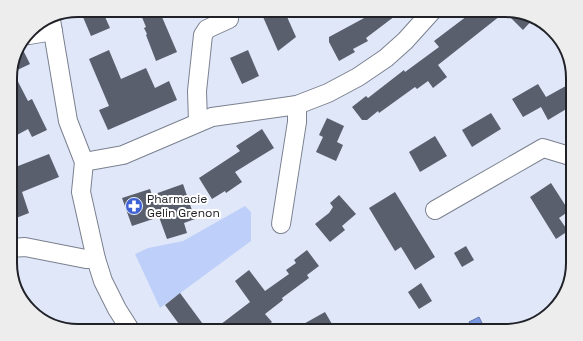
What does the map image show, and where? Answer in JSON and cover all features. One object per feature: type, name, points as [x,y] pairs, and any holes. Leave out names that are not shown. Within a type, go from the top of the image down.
[{"type":"street","points":[[84,162],[123,155],[212,117],[297,105],[328,93],[378,64],[405,41],[427,17]]},
{"type":"street","points":[[198,122],[196,112],[197,91],[203,34],[207,29],[229,19]]},
{"type":"street","points":[[40,31],[52,26],[68,121],[84,162],[81,192],[96,259],[103,281],[127,324]]},
{"type":"street","points":[[281,224],[297,122],[297,105]]},
{"type":"street","points":[[435,210],[543,148],[566,156]]},
{"type":"street","points":[[17,248],[25,247],[86,259],[96,259]]},
{"type":"shaded area","points":[[245,206],[251,212],[251,241],[160,308],[135,254],[148,248],[183,241]]},
{"type":"water","points":[[479,317],[482,324],[470,324],[469,322]]},
{"type":"building","points":[[83,17],[105,17],[110,28],[91,36]]},
{"type":"building","points":[[142,17],[162,17],[177,52],[156,61],[146,35],[147,34],[144,28],[146,27]]},
{"type":"building","points":[[263,17],[287,17],[296,37],[278,51]]},
{"type":"building","points":[[366,17],[394,17],[366,38],[368,41],[353,49],[355,52],[339,61],[329,42],[329,37]]},
{"type":"building","points":[[466,17],[499,17],[438,65],[447,77],[433,88],[428,81],[417,89],[415,87],[379,113],[378,111],[367,120],[362,120],[352,107],[366,96],[368,98],[404,70],[405,72],[439,47],[434,41]]},
{"type":"building","points":[[511,18],[530,23],[523,30]]},
{"type":"building","points":[[109,50],[121,79],[146,68],[155,88],[169,81],[177,100],[108,130],[99,110],[109,106],[89,59]]},
{"type":"building","points":[[248,50],[259,76],[242,84],[230,58]]},
{"type":"building","points":[[24,51],[30,64],[18,70]]},
{"type":"building","points":[[17,80],[28,101],[32,99],[47,130],[32,137],[28,129],[17,135]]},
{"type":"building","points":[[538,84],[546,97],[566,86],[566,109],[548,120],[541,107],[523,117],[512,99]]},
{"type":"building","points":[[491,113],[501,129],[472,147],[462,130]]},
{"type":"building","points":[[327,118],[344,126],[337,142],[343,145],[336,161],[316,152],[323,137],[319,135]]},
{"type":"building","points":[[262,129],[274,148],[235,172],[242,182],[226,193],[225,191],[212,199],[199,178],[240,151],[236,146]]},
{"type":"building","points":[[435,136],[447,156],[420,172],[409,152]]},
{"type":"building","points":[[49,154],[59,177],[22,192],[29,213],[17,218],[17,166]]},
{"type":"building","points":[[551,183],[566,206],[566,213],[559,218],[566,228],[566,232],[556,239],[530,197]]},
{"type":"building","points":[[183,184],[195,219],[184,223],[187,233],[167,239],[159,217],[132,226],[122,198],[150,189],[152,195]]},
{"type":"building","points":[[395,192],[435,257],[415,270],[401,247],[395,251],[369,208]]},
{"type":"building","points":[[339,195],[356,214],[342,226],[345,230],[330,242],[315,224],[329,213],[333,207],[330,203]]},
{"type":"building","points":[[466,246],[474,260],[462,267],[454,253]]},
{"type":"building","points":[[307,250],[319,266],[307,275],[309,278],[282,298],[283,300],[265,314],[272,322],[270,324],[221,324],[250,302],[235,281],[249,270],[265,291],[289,274],[286,270],[296,263],[294,260]]},
{"type":"building","points":[[421,283],[432,301],[419,309],[408,292]]},
{"type":"building","points":[[180,293],[203,324],[179,324],[165,305]]},
{"type":"building","points":[[325,312],[332,324],[304,324]]},
{"type":"place","name":"Pharmacie Gelin Grenon","points":[[134,206]]}]
